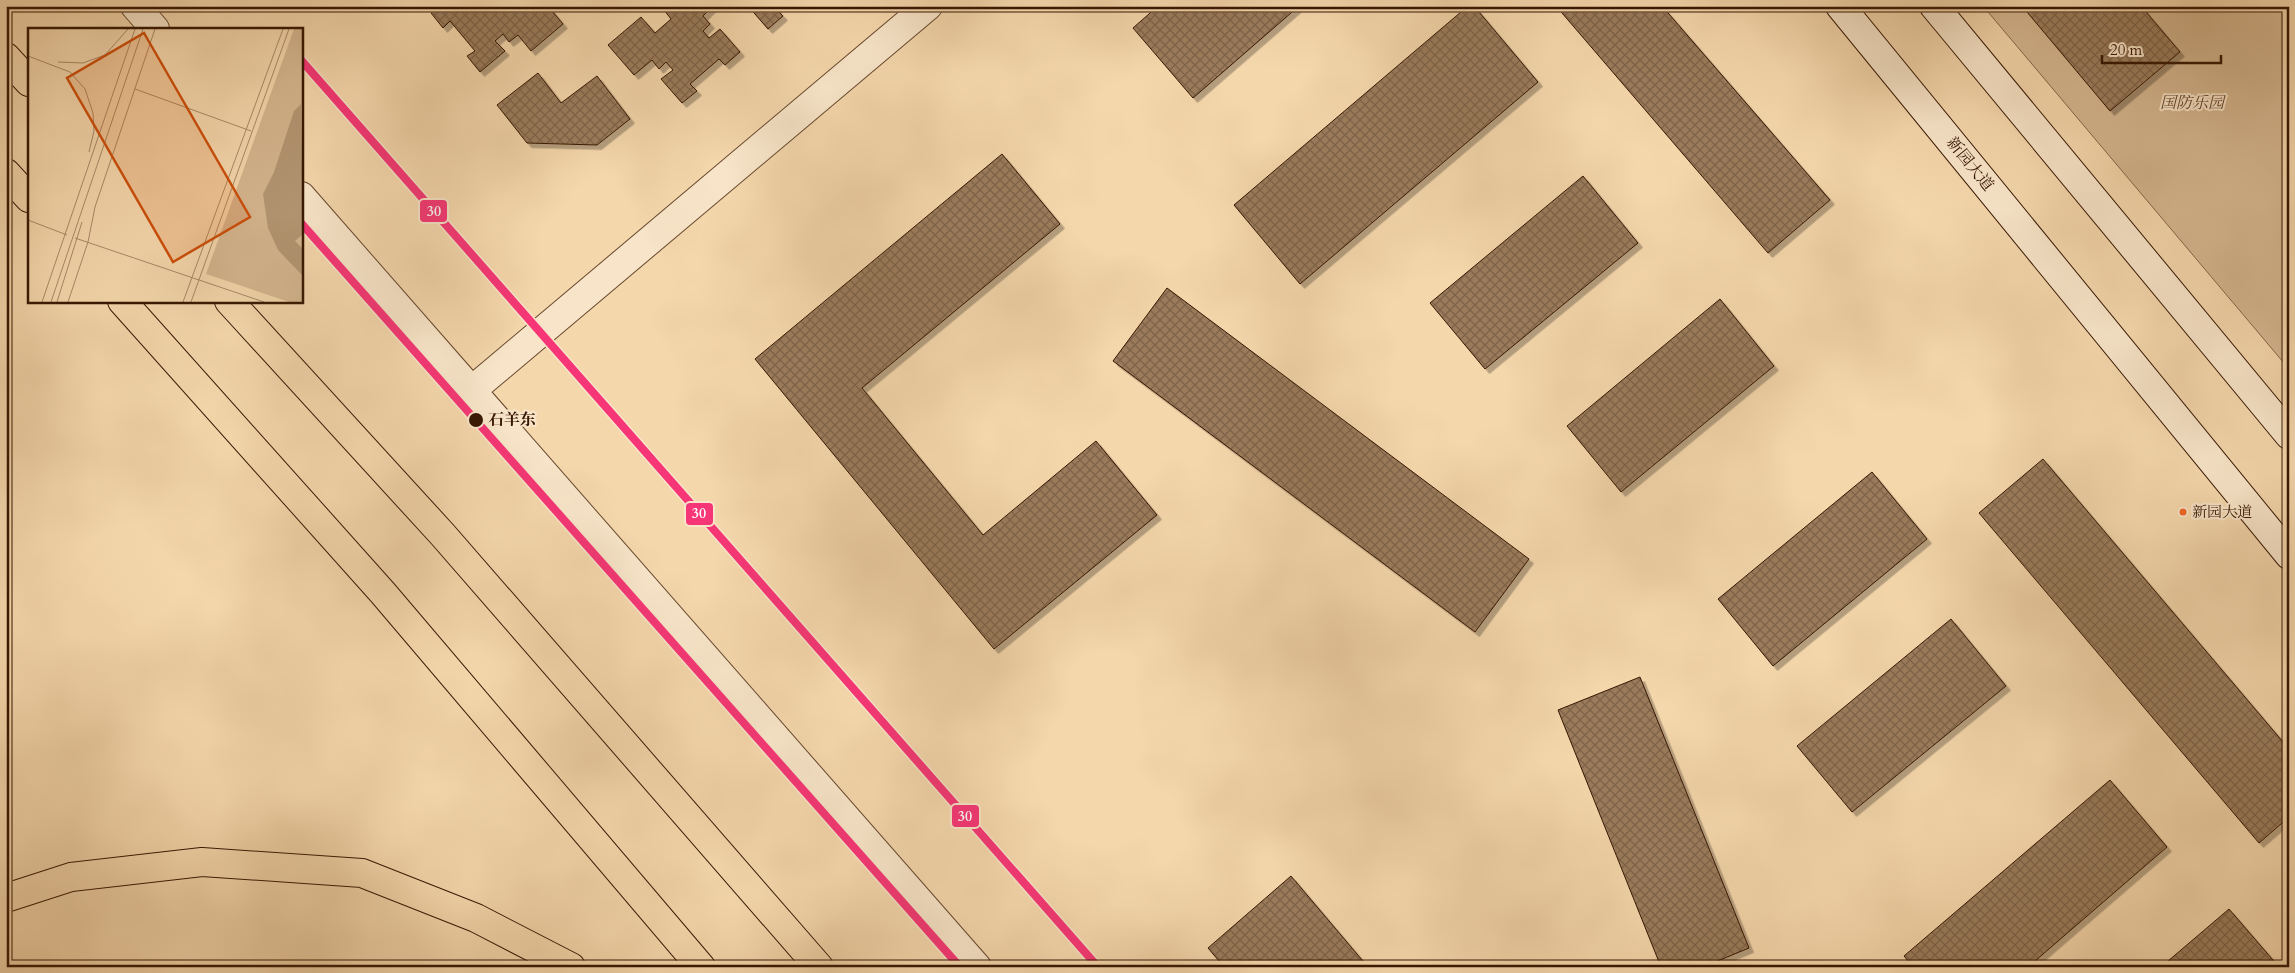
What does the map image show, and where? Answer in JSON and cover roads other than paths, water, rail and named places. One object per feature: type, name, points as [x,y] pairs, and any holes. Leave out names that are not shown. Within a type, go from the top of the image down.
[{"type":"highway","points":[[6,57],[28,81]]},
{"type":"highway","points":[[6,173],[28,197]]},
{"type":"highway","points":[[123,302],[383,593],[701,967]]},
{"type":"highway","points":[[230,302],[443,535],[819,967]]},
{"type":"highway","points":[[6,898],[70,877],[202,862],[362,873],[476,918],[571,967]]},
{"type":"street","points":[[136,6],[154,28]]},
{"type":"street","points":[[471,391],[928,6]]},
{"type":"street","name":"新园大道","points":[[1840,6],[2289,554]]},
{"type":"street","points":[[1934,6],[2289,435]]},
{"type":"street","points":[[302,197],[977,967]]},
{"type":"place","name":"石羊东","points":[[476,420]]},
{"type":"place","name":"新园大道","points":[[2183,512]]},
{"type":"park label","name":"国防乐园","points":[[2192,103]]}]
